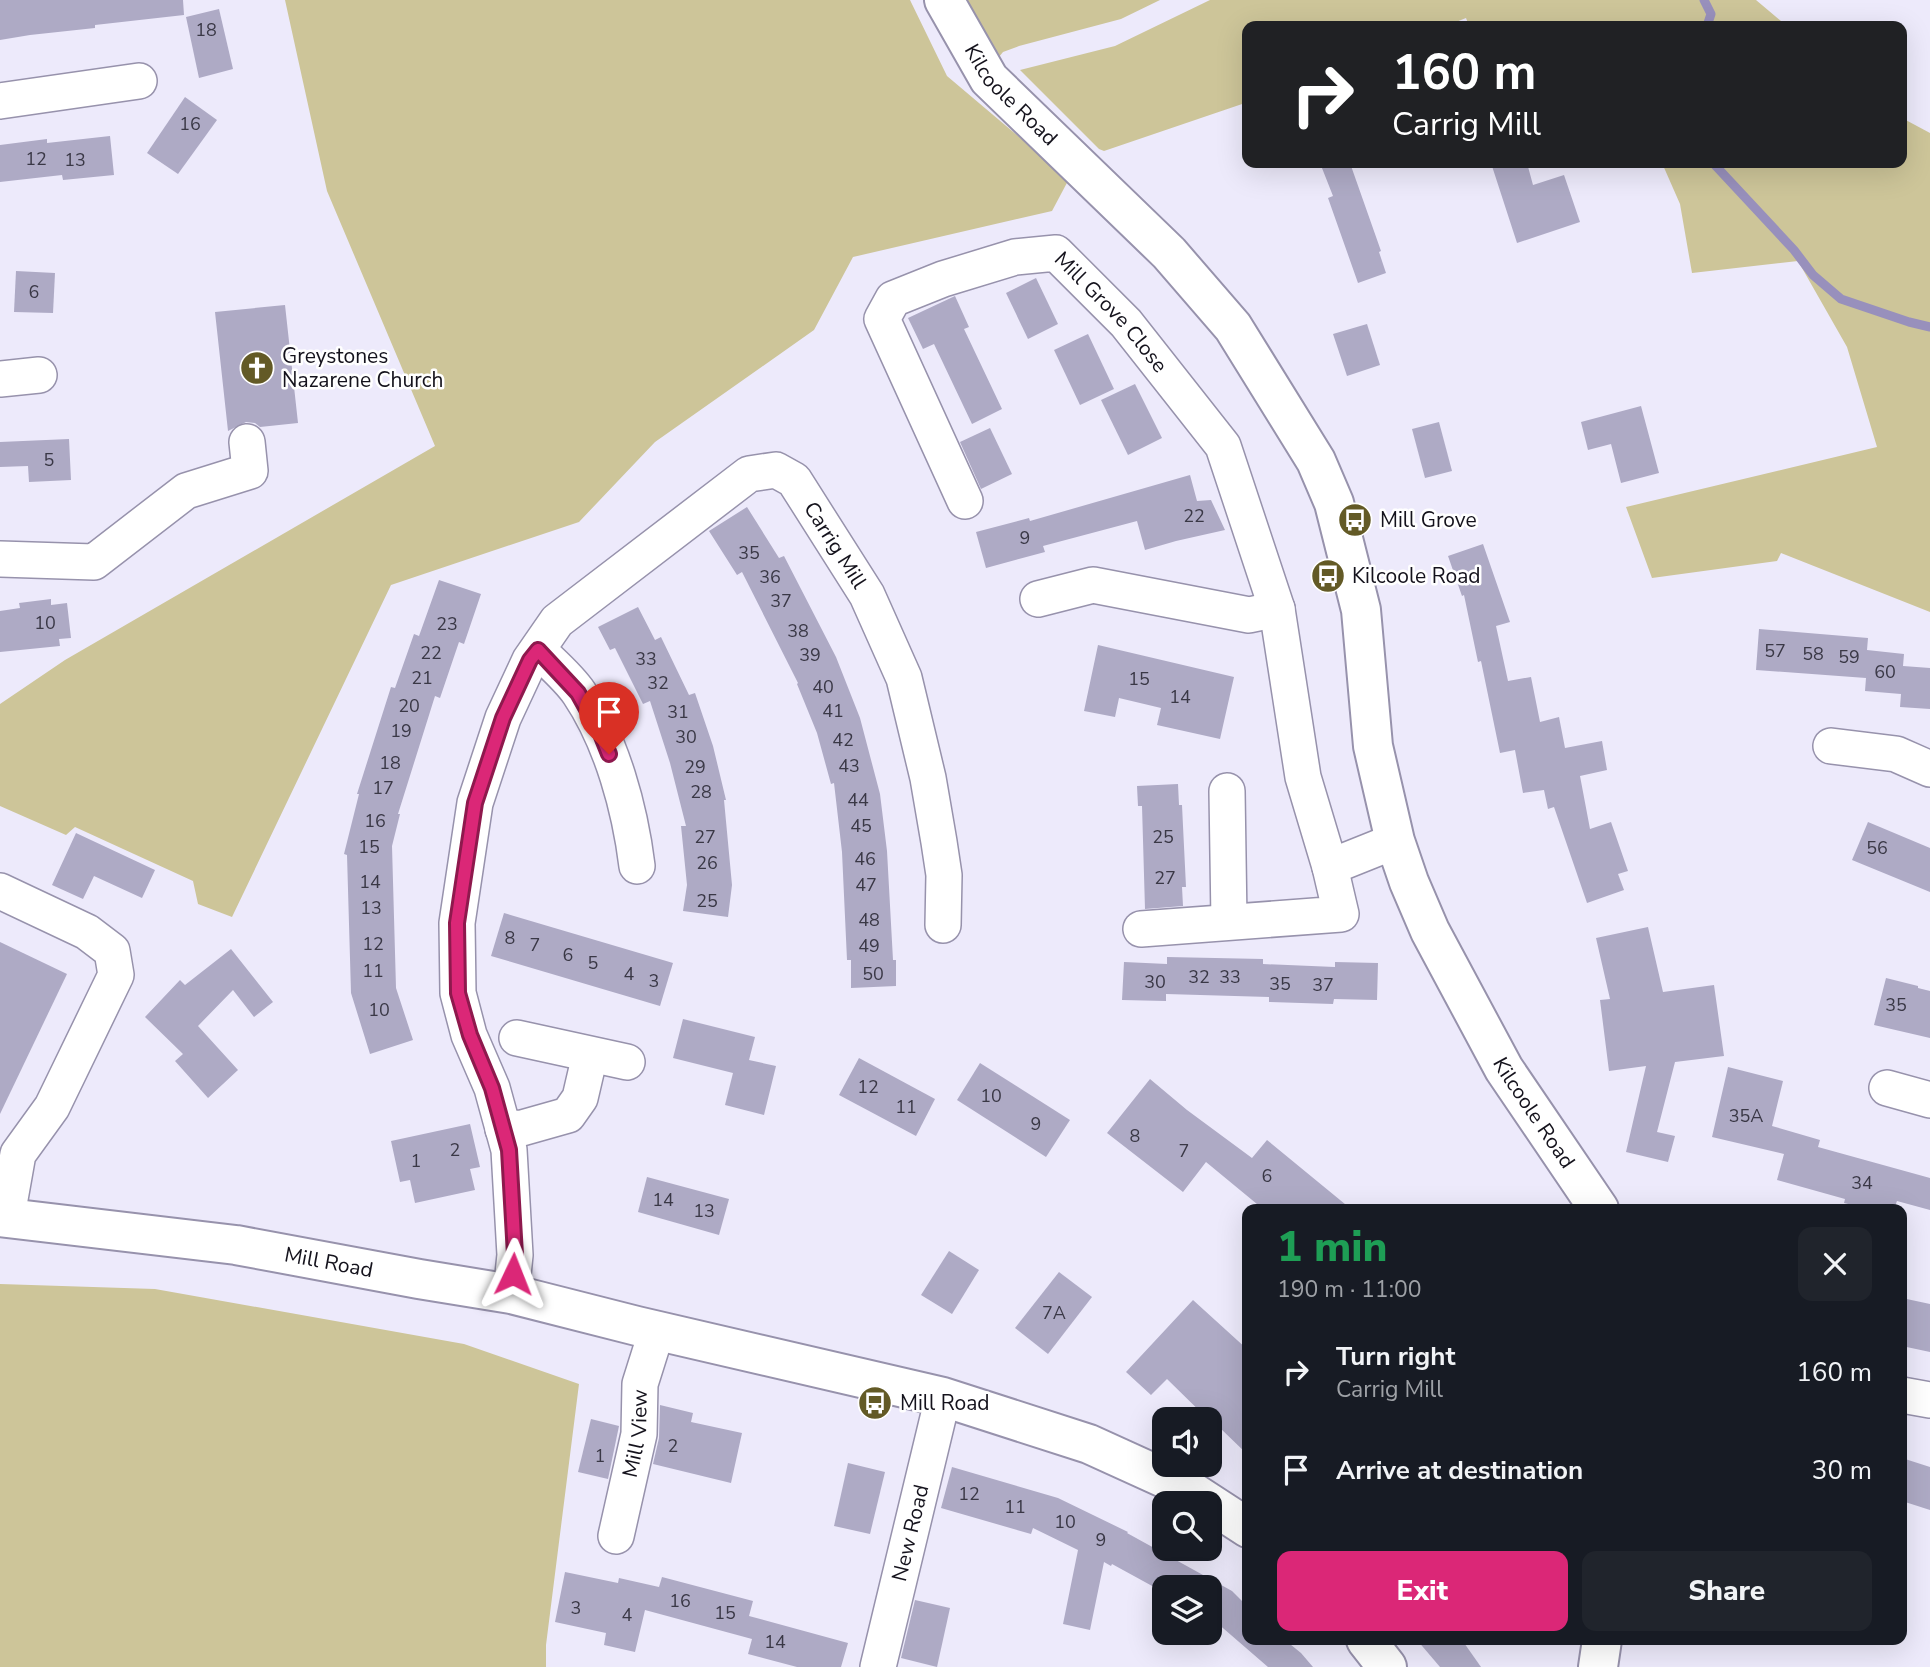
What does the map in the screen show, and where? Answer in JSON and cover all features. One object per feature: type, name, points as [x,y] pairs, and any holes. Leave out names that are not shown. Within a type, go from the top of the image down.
[{"type":"main road","name":"Kilcoole Road","points":[[944,0],[989,79],[1170,253],[1233,327],[1316,461],[1334,503],[1361,610],[1373,746],[1395,841],[1430,931],[1504,1069],[1596,1204]]},
{"type":"main road","name":"Mill Road","points":[[1,1217],[236,1245],[511,1294],[943,1397],[1089,1444],[1188,1489],[1242,1524]]},
{"type":"main road","points":[[1370,1645],[1387,1667]]},
{"type":"main road","points":[[1598,1667],[1601,1645]]},
{"type":"street","points":[[0,101],[139,81]]},
{"type":"street","name":"Mill Grove Close","points":[[965,501],[882,319],[893,299],[943,279],[1015,257],[1056,253],[1126,323],[1223,446],[1278,609]]},
{"type":"street","points":[[0,379],[39,375]]},
{"type":"street","points":[[0,559],[94,562],[186,491],[250,471],[247,442]]},
{"type":"street","name":"Carrig Mill","points":[[511,1294],[515,1255],[509,1150],[492,1088],[470,1035],[458,993],[457,923],[475,803],[503,718],[530,660],[557,621],[749,474],[776,470],[794,480],[867,595],[904,678],[940,842],[944,875],[943,925]]},
{"type":"street","points":[[1038,599],[1093,584],[1249,615],[1278,609],[1303,776],[1330,867],[1340,914],[1141,929]]},
{"type":"street","points":[[538,650],[578,693],[601,734],[625,795],[637,866]]},
{"type":"street","points":[[1831,746],[1896,754],[1930,769]]},
{"type":"street","points":[[1227,791],[1229,921]]},
{"type":"street","points":[[1330,867],[1395,841]]},
{"type":"street","points":[[0,891],[87,932],[112,950],[116,975],[52,1107],[18,1154],[10,1199],[1,1217]]},
{"type":"street","points":[[517,1038],[627,1062]]},
{"type":"street","points":[[503,1129],[522,1128],[568,1115],[580,1097],[590,1055]]},
{"type":"street","points":[[1886,1088],[1930,1100]]},
{"type":"street","name":"Mill View","points":[[616,1536],[639,1434],[640,1384],[657,1330]]},
{"type":"street","points":[[1907,1396],[1930,1400]]},
{"type":"street","name":"New Road","points":[[878,1667],[943,1397]]},
{"type":"shaded area","points":[[285,0],[910,0],[947,76],[1069,179],[1052,211],[853,257],[814,330],[655,442],[579,522],[391,585],[232,917],[198,904],[193,881],[75,827],[66,835],[0,806],[0,704],[65,660],[435,446],[327,191]]},
{"type":"shaded area","points":[[958,0],[1160,0],[1121,19],[1003,52],[994,63]]},
{"type":"shaded area","points":[[1210,0],[1756,0],[1781,21],[1467,21],[1466,18],[1458,21],[1242,21],[1242,104],[1104,151],[1020,70],[1115,46]]},
{"type":"shaded area","points":[[1907,121],[1930,133],[1930,612],[1781,553],[1777,561],[1652,578],[1626,507],[1877,447],[1847,347],[1798,261],[1692,273],[1680,204],[1664,168],[1907,168]]},
{"type":"shaded area","points":[[0,1284],[155,1289],[464,1344],[579,1384],[546,1645],[546,1667],[0,1667]]},
{"type":"building","points":[[0,0],[183,0],[184,15],[0,40]]},
{"type":"building","points":[[219,9],[233,69],[199,78],[186,17]]},
{"type":"building","points":[[185,97],[217,120],[178,174],[147,153]]},
{"type":"building","points":[[110,136],[114,175],[63,180],[62,175],[0,182],[0,145],[47,139],[47,143]]},
{"type":"building","points":[[1322,168],[1352,168],[1386,273],[1358,283],[1328,198],[1333,196]]},
{"type":"building","points":[[1493,168],[1528,168],[1533,185],[1564,175],[1580,222],[1517,243]]},
{"type":"building","points":[[16,271],[55,273],[53,313],[14,312]]},
{"type":"building","points":[[1036,278],[1058,324],[1028,339],[1006,293]]},
{"type":"building","points":[[955,296],[969,327],[964,329],[1002,409],[972,424],[934,344],[923,349],[908,318]]},
{"type":"building","name":"Greystones Nazarene Church","points":[[285,305],[298,423],[260,427],[246,422],[228,431],[215,312]]},
{"type":"building","points":[[1367,324],[1380,365],[1347,376],[1333,334]]},
{"type":"building","points":[[1088,334],[1114,389],[1080,405],[1054,350]]},
{"type":"building","points":[[1135,384],[1162,438],[1128,455],[1101,400]]},
{"type":"building","points":[[1641,406],[1659,473],[1621,483],[1611,444],[1588,450],[1581,422]]},
{"type":"building","points":[[1439,422],[1452,471],[1425,478],[1412,429]]},
{"type":"building","points":[[990,428],[1012,474],[981,489],[960,442]]},
{"type":"building","points":[[69,439],[71,480],[29,482],[28,466],[0,467],[0,442]]},
{"type":"building","points":[[1190,475],[1197,501],[1211,500],[1225,530],[1145,550],[1137,521],[1043,546],[1045,552],[986,568],[976,532],[1029,518],[1030,521]]},
{"type":"building","points":[[747,507],[779,558],[784,556],[836,657],[860,718],[880,794],[887,851],[896,986],[851,988],[851,960],[847,960],[842,852],[834,783],[831,784],[817,733],[798,683],[742,572],[737,575],[709,531]]},
{"type":"building","points":[[1483,544],[1510,622],[1496,626],[1508,681],[1531,677],[1540,722],[1559,717],[1565,748],[1602,741],[1607,770],[1580,776],[1590,829],[1611,822],[1628,871],[1618,874],[1624,890],[1587,903],[1554,807],[1548,809],[1544,790],[1523,793],[1515,750],[1500,753],[1464,595],[1462,596],[1448,556]]},
{"type":"building","points":[[439,580],[481,594],[464,644],[459,642],[440,698],[435,696],[398,814],[392,846],[396,988],[413,1040],[370,1054],[351,993],[347,855],[344,854],[357,794],[391,687],[395,688],[414,634],[419,636]]},
{"type":"building","points":[[51,599],[51,605],[67,603],[71,638],[59,639],[60,646],[0,652],[0,611],[20,608],[19,603]]},
{"type":"building","points":[[638,607],[655,640],[661,637],[689,695],[695,693],[713,746],[726,800],[732,885],[728,917],[683,911],[687,885],[681,826],[686,826],[670,763],[650,701],[643,704],[615,648],[610,650],[598,627]]},
{"type":"building","points":[[1759,629],[1868,638],[1867,650],[1904,654],[1903,666],[1930,668],[1930,709],[1900,707],[1901,694],[1865,691],[1866,678],[1756,670]]},
{"type":"building","points":[[1098,645],[1234,677],[1220,739],[1157,725],[1161,708],[1119,698],[1115,717],[1084,711]]},
{"type":"building","points":[[1178,784],[1179,805],[1182,805],[1186,887],[1182,887],[1183,906],[1145,909],[1142,806],[1138,806],[1137,786]]},
{"type":"building","points":[[1868,822],[1930,848],[1930,892],[1852,860]]},
{"type":"building","points":[[76,833],[155,870],[142,898],[94,876],[83,899],[52,885]]},
{"type":"building","points":[[504,913],[673,963],[660,1006],[491,956]]},
{"type":"building","points":[[1648,927],[1663,992],[1714,985],[1724,1056],[1675,1062],[1657,1132],[1675,1136],[1668,1162],[1626,1152],[1646,1066],[1609,1071],[1600,1000],[1610,999],[1596,938]]},
{"type":"building","points":[[0,942],[67,974],[0,1114]]},
{"type":"building","points":[[231,949],[273,1002],[254,1017],[233,990],[198,1026],[238,1070],[208,1098],[175,1061],[183,1054],[145,1017],[180,980],[185,985]]},
{"type":"building","points":[[1167,957],[1263,959],[1263,964],[1335,967],[1335,962],[1378,963],[1377,1000],[1334,999],[1333,1004],[1269,1002],[1269,997],[1166,994],[1166,1001],[1122,1000],[1124,962],[1167,964]]},
{"type":"building","points":[[1886,978],[1930,991],[1930,1038],[1874,1025]]},
{"type":"building","points":[[683,1019],[755,1037],[749,1060],[776,1066],[764,1115],[725,1105],[733,1073],[673,1058]]},
{"type":"building","points":[[859,1058],[935,1099],[916,1136],[839,1095]]},
{"type":"building","points":[[980,1063],[1070,1120],[1046,1157],[957,1100]]},
{"type":"building","points":[[1728,1067],[1783,1081],[1772,1126],[1820,1140],[1818,1147],[1930,1178],[1930,1210],[1897,1201],[1896,1204],[1844,1203],[1845,1199],[1777,1180],[1784,1154],[1712,1137]]},
{"type":"building","points":[[1150,1079],[1252,1158],[1267,1140],[1345,1204],[1257,1204],[1206,1162],[1183,1192],[1107,1133]]},
{"type":"building","points":[[470,1124],[480,1167],[470,1169],[475,1190],[415,1203],[410,1180],[400,1182],[391,1141]]},
{"type":"building","points":[[647,1177],[729,1199],[719,1235],[638,1212]]},
{"type":"building","points":[[949,1251],[979,1270],[952,1314],[921,1295]]},
{"type":"building","points":[[1059,1272],[1092,1297],[1048,1354],[1015,1328]]},
{"type":"building","points":[[1907,1299],[1930,1304],[1930,1352],[1907,1347]]},
{"type":"building","points":[[1193,1300],[1242,1345],[1242,1449],[1222,1430],[1222,1407],[1196,1407],[1167,1379],[1151,1395],[1126,1372]]},
{"type":"building","points":[[660,1405],[693,1413],[691,1422],[742,1433],[731,1483],[653,1464],[659,1438]]},
{"type":"building","points":[[591,1419],[619,1426],[608,1479],[578,1472]]},
{"type":"building","points":[[1907,1460],[1930,1467],[1930,1510],[1907,1503]]},
{"type":"building","points":[[848,1463],[885,1472],[870,1534],[834,1526]]},
{"type":"building","points":[[952,1467],[1058,1498],[1152,1547],[1152,1561],[1178,1561],[1203,1575],[1152,1575],[1152,1586],[1104,1562],[1090,1630],[1063,1624],[1078,1550],[1033,1528],[1031,1534],[941,1508]]},
{"type":"building","points":[[565,1572],[618,1583],[619,1578],[659,1587],[662,1577],[753,1601],[749,1616],[848,1643],[841,1667],[797,1667],[748,1654],[752,1639],[645,1610],[635,1652],[604,1645],[606,1633],[555,1622]]},
{"type":"building","points":[[1222,1585],[1242,1601],[1242,1645],[1222,1627]]},
{"type":"building","points":[[915,1600],[950,1608],[937,1667],[901,1658]]},
{"type":"building","points":[[1243,1645],[1291,1645],[1313,1667],[1268,1667]]},
{"type":"building","points":[[1421,1645],[1466,1645],[1481,1667],[1440,1667]]},
{"type":"waterway","points":[[1704,0],[1711,14],[1709,21]]},
{"type":"waterway","points":[[1718,168],[1794,250],[1813,275],[1841,299],[1930,327]]},
{"type":"place","name":"Greystones Nazarene Church","points":[[257,368]]},
{"type":"place","name":"Mill Grove","points":[[1355,520]]},
{"type":"place","name":"Kilcoole Road","points":[[1328,576]]},
{"type":"place","name":"Mill Road","points":[[875,1403]]},
{"type":"route","points":[[513,1274],[515,1255],[509,1150],[492,1088],[470,1035],[458,993],[457,923],[475,803],[503,718],[530,660],[538,650],[578,693],[609,754]]}]
